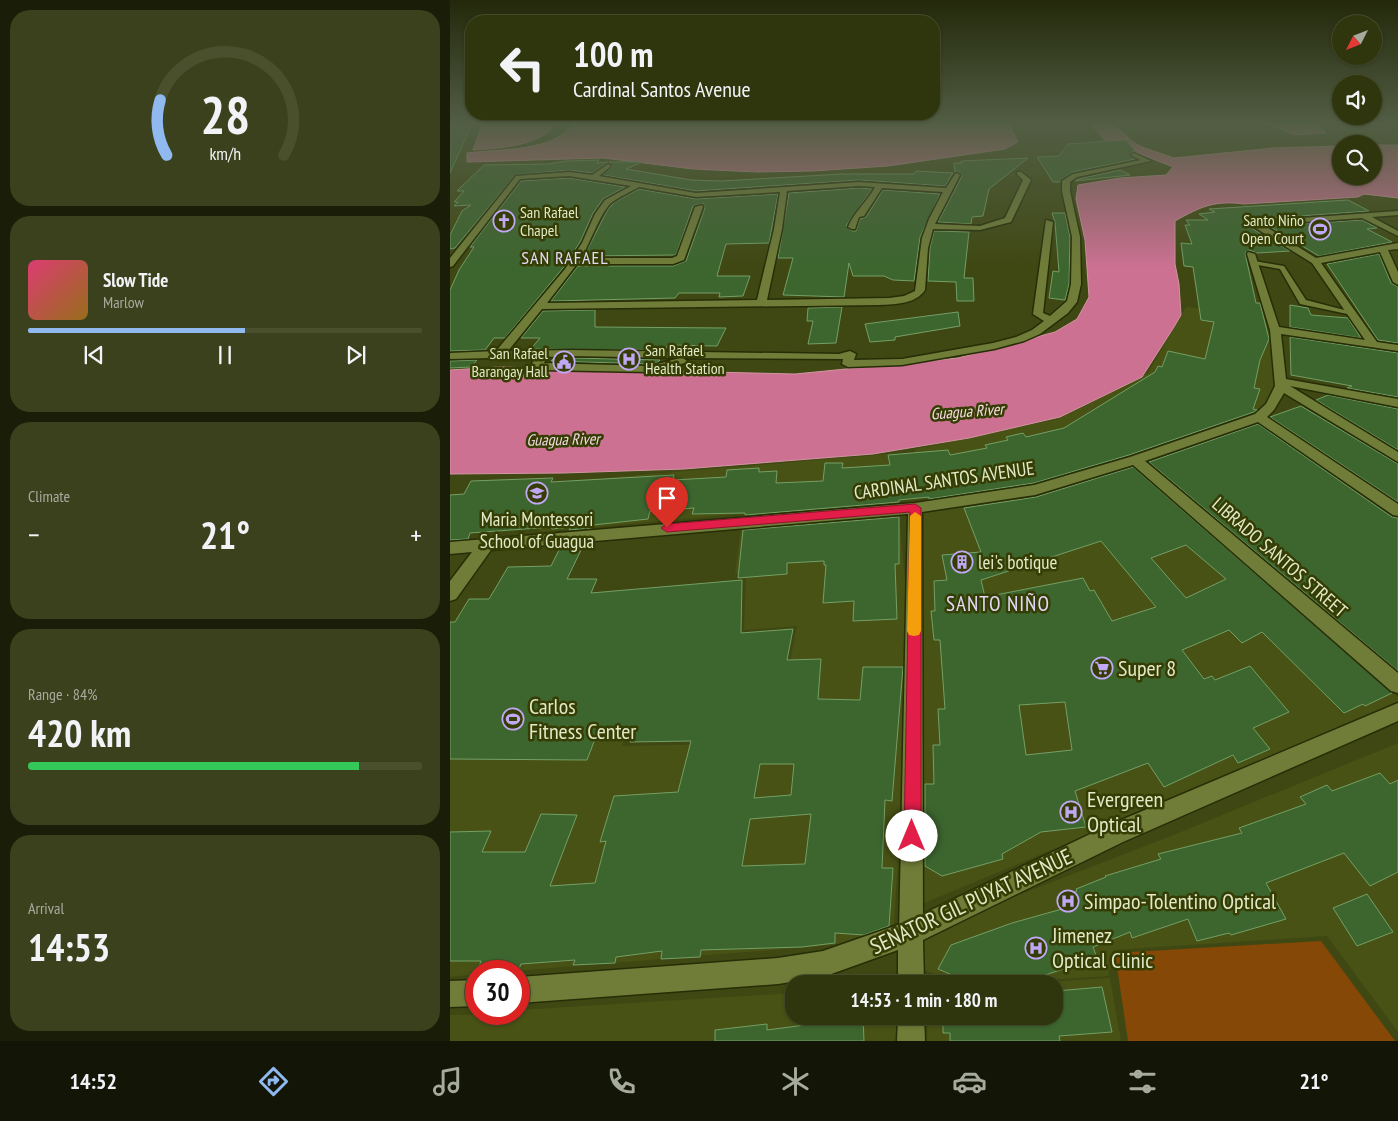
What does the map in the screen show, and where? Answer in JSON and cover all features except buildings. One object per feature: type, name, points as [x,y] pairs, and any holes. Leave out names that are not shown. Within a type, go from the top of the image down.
[{"type":"street","points":[[593,177],[602,171]]},
{"type":"street","points":[[450,356],[501,353],[543,354],[538,363],[541,367],[650,369],[674,362],[694,360],[848,364],[902,362],[994,346],[1020,339],[1036,332],[1070,307],[1076,284],[1076,237],[1066,181],[1075,175],[1097,171]]},
{"type":"street","points":[[930,226],[980,228],[1008,220],[1026,180],[1019,173]]},
{"type":"street","points":[[452,259],[518,177],[569,174],[696,195],[784,188],[880,184],[948,190]]},
{"type":"street","points":[[540,306],[889,301],[916,295],[921,290],[924,249],[930,226],[957,175]]},
{"type":"street","points":[[852,227],[856,216],[861,214],[875,195],[880,184]]},
{"type":"street","points":[[501,353],[574,261],[586,243],[598,214],[608,202],[638,186]]},
{"type":"street","points":[[761,303],[778,229],[784,188]]},
{"type":"street","points":[[574,261],[664,261],[681,258],[699,207]]},
{"type":"street","points":[[1373,344],[1316,261],[1257,224],[1398,213]]},
{"type":"street","points":[[1363,215],[1398,234]]},
{"type":"street","points":[[1049,222],[1038,314],[1051,321]]},
{"type":"street","points":[[1316,261],[1398,246]]},
{"type":"street","points":[[1383,248],[1398,282]]},
{"type":"street","points":[[1252,259],[1275,330],[1280,384]]},
{"type":"street","points":[[1275,330],[1398,348]]},
{"type":"street","points":[[1280,384],[1398,403]]},
{"type":"street","points":[[1280,384],[1398,458]]},
{"type":"street","name":"CARDINAL SANTOS AVENUE","points":[[450,548],[915,508],[1035,490],[1135,460],[1259,417],[1270,408],[1277,397],[1280,384]]},
{"type":"street","points":[[1259,417],[1398,511]]},
{"type":"street","name":"LIBRADO SANTOS STREET","points":[[1135,460],[1398,684]]},
{"type":"street","points":[[911,975],[915,508]]},
{"type":"street","points":[[450,594],[486,545]]},
{"type":"street","name":"SENATOR GIL PUYAT AVENUE","points":[[530,989],[778,971],[823,964],[911,933],[1115,834],[1398,712]]},
{"type":"street","points":[[450,994],[465,993]]},
{"type":"street","points":[[911,1025],[911,1041]]},
{"type":"lane","points":[[1252,259],[1282,267],[1302,302],[1352,313]]},
{"type":"shaded area","points":[[1186,307],[1264,315],[1279,373],[1274,396],[1244,421],[1018,492],[928,505],[915,449],[1058,419],[1148,373]]},
{"type":"shaded area","points":[[888,454],[895,507],[750,513],[538,532],[557,482]]},
{"type":"shaded area","points":[[1128,470],[1398,697],[1398,706],[917,906],[919,511],[1018,495]]},
{"type":"shaded area","points":[[899,515],[907,604],[906,728],[893,940],[530,970],[530,960],[465,960],[465,975],[450,977],[450,628],[637,694],[622,746],[774,743],[797,626],[744,630],[746,573],[735,573],[741,529]]},
{"type":"shaded area","points":[[1398,743],[1398,1032],[1327,936],[1113,950],[1108,976],[1063,979],[1063,975],[937,975],[920,968],[915,935],[1171,836]]},
{"type":"shaded area","points":[[1321,941],[1395,1041],[1128,1041],[1115,953]]},
{"type":"shaded area","points":[[1110,978],[1121,1041],[927,1041],[928,1025],[1063,1025],[1063,981]]},
{"type":"shaded area","points":[[785,994],[785,1025],[901,1025],[900,1041],[450,1041],[450,1015],[465,1015],[465,1025],[530,1025],[530,1009]]},
{"type":"water","points":[[727,171],[819,171],[813,171]]},
{"type":"water","name":"Guagua River","points":[[1170,171],[1332,171],[1332,185],[1382,185],[1382,171],[1398,171],[1398,198],[1364,194],[1358,197],[1244,204],[1224,203],[1200,208],[1175,221],[1175,264],[1179,284],[1181,315],[1174,327],[1142,377],[1060,417],[969,438],[873,454],[684,469],[450,474],[450,370],[499,367],[795,374],[958,358],[1055,332],[1077,319],[1089,297],[1085,240],[1076,199],[1078,185],[1120,178],[1166,175]]},
{"type":"slow traffic","points":[[914,631],[915,516]]},
{"type":"place","name":"San Rafael Chapel","points":[[504,221]]},
{"type":"place","name":"Santo Niño Open Court","points":[[1320,229]]},
{"type":"place","name":"San Rafael Health Station","points":[[629,359]]},
{"type":"place","name":"San Rafael Barangay Hall","points":[[564,362]]},
{"type":"place","name":"Maria Montessori School of Guagua","points":[[537,493]]},
{"type":"place","name":"lei's botique","points":[[962,562]]},
{"type":"place","name":"Super 8","points":[[1102,668]]},
{"type":"place","name":"Carlos Fitness Center","points":[[513,719]]},
{"type":"place","name":"Evergreen Optical","points":[[1071,812]]},
{"type":"place","name":"Simpao-Tolentino Optical","points":[[1068,901]]},
{"type":"place","name":"Jimenez Optical Clinic","points":[[1036,948]]},
{"type":"district","name":"SAN RAFAEL","points":[[565,258]]},
{"type":"district","name":"SANTO NIÑO","points":[[998,604]]},
{"type":"route","points":[[667,528],[915,508],[912,836]]}]
